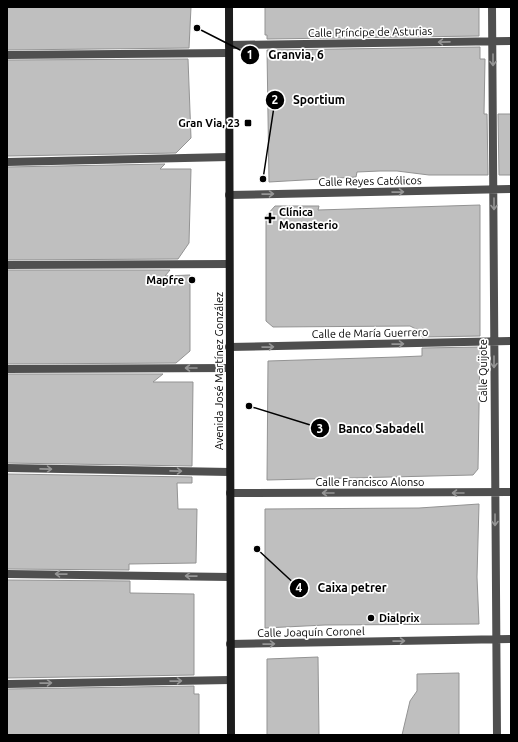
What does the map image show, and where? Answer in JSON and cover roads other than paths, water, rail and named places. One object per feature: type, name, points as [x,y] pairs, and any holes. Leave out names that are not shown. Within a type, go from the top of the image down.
[{"type":"street","name":"Avenida José Martínez González","points":[[229,7],[230,735]]},
{"type":"street","name":"Calle Quijote","points":[[492,7],[497,735]]},
{"type":"street","name":"Calle Príncipe de Asturias","points":[[7,54],[511,41]]},
{"type":"street","points":[[7,162],[229,157]]},
{"type":"street","name":"Calle Reyes Católicos","points":[[229,195],[511,189]]},
{"type":"street","points":[[7,265],[229,264]]},
{"type":"street","name":"Calle de María Guerrero","points":[[230,348],[511,341]]},
{"type":"street","points":[[7,369],[230,368]]},
{"type":"street","points":[[7,468],[230,472]]},
{"type":"street","name":"Calle Francisco Alonso","points":[[230,493],[511,492]]},
{"type":"street","points":[[7,574],[230,577]]},
{"type":"street","name":"Calle Joaquín Coronel","points":[[230,644],[511,639]]},
{"type":"street","points":[[7,684],[230,680]]},
{"type":"place","name":"Granvia, 6","points":[[197,28]]},
{"type":"place","name":"Gran Via, 23","points":[[248,123]]},
{"type":"place","name":"Sportium","points":[[263,179]]},
{"type":"place","name":"Clínica Monasterio","points":[[270,218]]},
{"type":"place","name":"Mapfre","points":[[192,280]]},
{"type":"place","name":"Banco Sabadell","points":[[249,406]]},
{"type":"place","name":"Caixa petrer","points":[[257,549]]},
{"type":"place","name":"Dialprix","points":[[371,618]]}]
